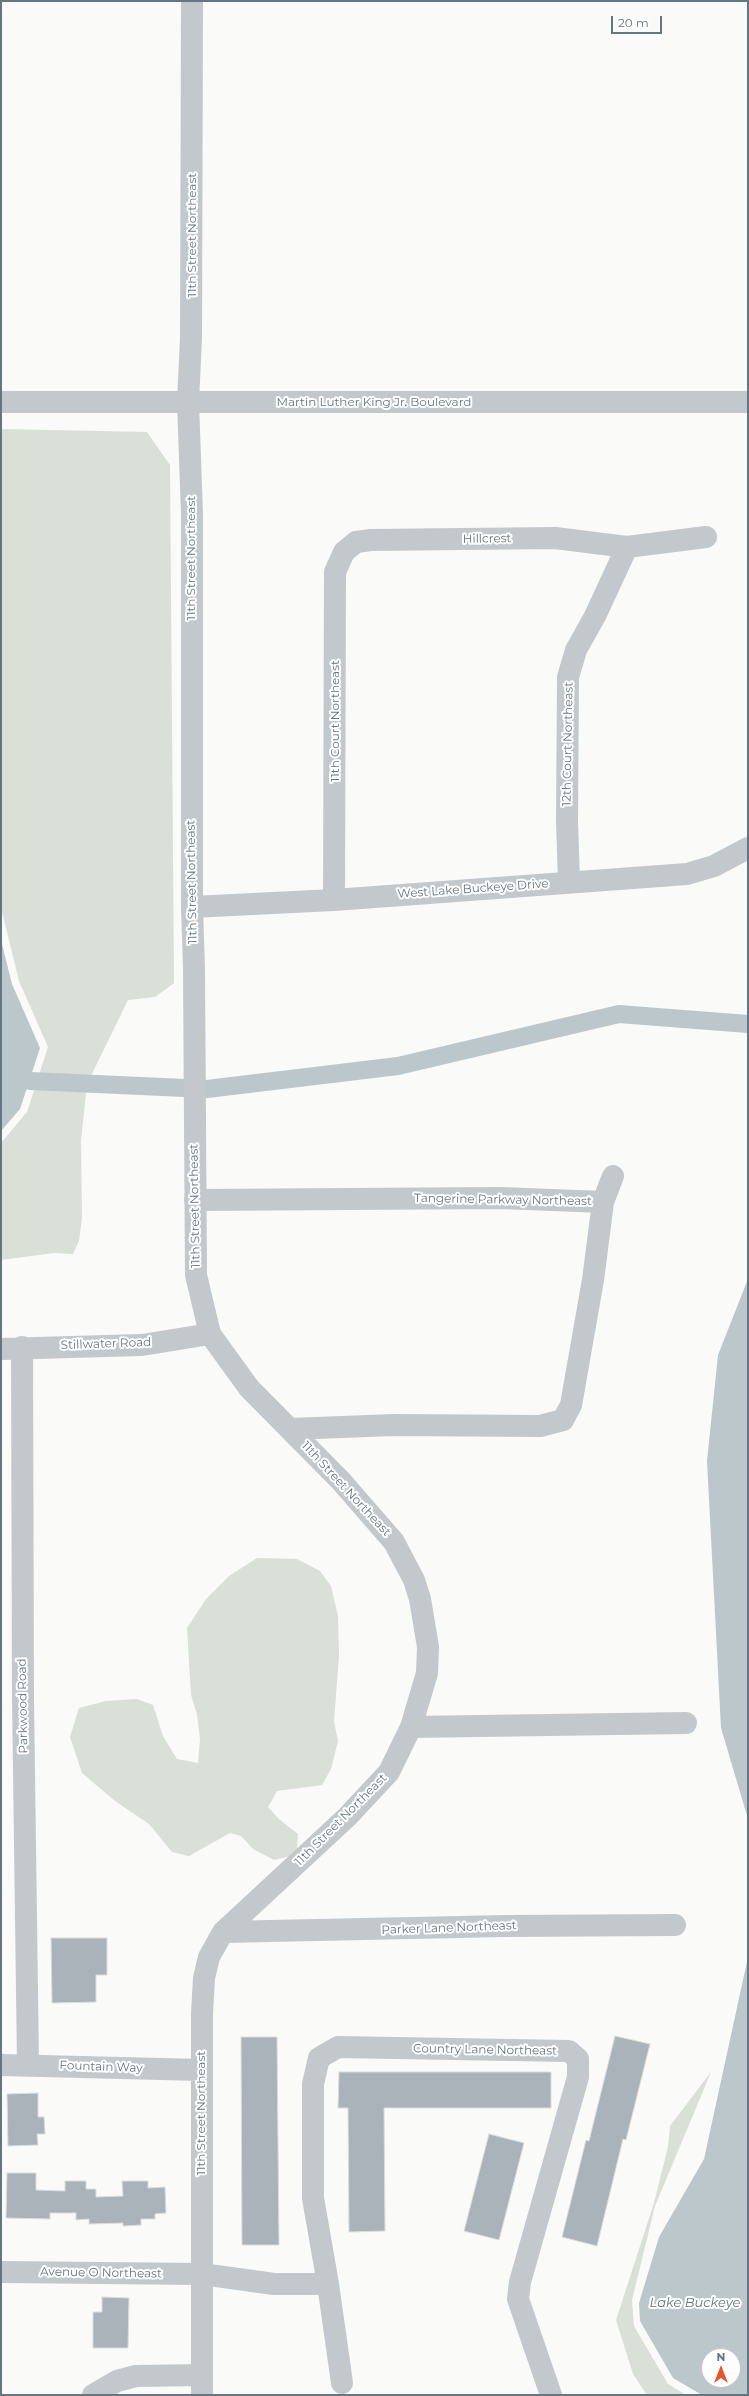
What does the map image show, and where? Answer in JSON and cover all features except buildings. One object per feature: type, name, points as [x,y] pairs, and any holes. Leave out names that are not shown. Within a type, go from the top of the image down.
[{"type":"street","name":"11th Street Northeast","points":[[192,1],[191,338],[188,402],[192,515],[192,907],[194,969],[196,1275],[210,1334],[249,1388],[290,1429],[384,1529],[394,1542],[414,1580],[425,1619],[428,1647],[427,1673],[411,1727],[389,1772],[347,1817],[223,1932],[209,1957],[204,1978],[201,2070],[202,2385]]},
{"type":"street","name":"Martin Luther King Jr. Boulevard","points":[[1,402],[748,402]]},
{"type":"street","name":"Hillcrest","points":[[349,548],[356,542],[371,540],[556,538],[627,547],[706,537]]},
{"type":"street","name":"12th Court Northeast","points":[[569,882],[567,821],[568,678],[576,650],[595,616],[627,547]]},
{"type":"street","name":"11th Court Northeast","points":[[334,900],[335,572],[341,556],[349,548]]},
{"type":"street","name":"West Lake Buckeye Drive","points":[[192,907],[334,900],[687,874],[714,866],[748,848]]},
{"type":"street","points":[[603,1202],[613,1176]]},
{"type":"street","name":"Tangerine Parkway Northeast","points":[[195,1200],[501,1198],[603,1202],[594,1280],[578,1368],[571,1405],[563,1420],[540,1426],[394,1426],[290,1429]]},
{"type":"street","name":"Stillwater Road","points":[[11,1348],[142,1345],[210,1334]]},
{"type":"street","name":"Parkwood Road","points":[[11,1348],[23,1699],[28,2064]]},
{"type":"street","points":[[411,1727],[686,1723]]},
{"type":"street","name":"Parker Lane Northeast","points":[[223,1932],[506,1926],[675,1925]]},
{"type":"street","name":"Country Lane Northeast","points":[[342,2383],[328,2284],[313,2198],[313,2084],[319,2058],[338,2047],[569,2051],[578,2059],[578,2077],[520,2282],[518,2299],[551,2395]]},
{"type":"street","name":"Fountain Way","points":[[1,2065],[28,2064],[201,2070]]},
{"type":"street","name":"Avenue O Northeast","points":[[1,2272],[202,2274]]},
{"type":"street","points":[[202,2274],[274,2284],[328,2284]]},
{"type":"street","points":[[93,2395],[117,2381],[136,2376],[202,2385]]},
{"type":"shaded area","points":[[1,429],[147,432],[170,465],[174,983],[155,997],[128,1000],[87,1084],[81,1140],[82,1218],[79,1241],[73,1254],[54,1253],[1,1260],[1,1143],[27,1112],[48,1047],[19,981],[1,908]]},
{"type":"shaded area","points":[[257,1558],[297,1559],[320,1571],[331,1586],[338,1616],[339,1655],[334,1722],[338,1741],[331,1769],[322,1785],[277,1791],[268,1807],[279,1819],[298,1834],[297,1851],[291,1856],[274,1860],[253,1849],[241,1836],[230,1833],[189,1856],[172,1852],[149,1824],[115,1801],[82,1773],[70,1737],[79,1708],[106,1701],[137,1699],[153,1705],[163,1736],[177,1759],[198,1763],[200,1739],[197,1714],[191,1695],[187,1628],[206,1599],[229,1576]]},
{"type":"shaded area","points":[[711,2072],[655,2206],[632,2300],[634,2326],[668,2384],[686,2395],[647,2395],[633,2374],[616,2320],[654,2203],[668,2147],[670,2126]]},
{"type":"water","points":[[1,940],[12,984],[40,1048],[20,1109],[1,1131]]},
{"type":"water","points":[[748,1279],[748,1819],[721,1728],[707,1461],[718,1355]]},
{"type":"water","name":"Lake Buckeye","points":[[748,1957],[748,2395],[702,2395],[673,2378],[640,2321],[639,2303],[659,2237],[704,2159]]},
{"type":"waterway","points":[[30,1081],[207,1089],[398,1066],[619,1014],[748,1024]]}]
